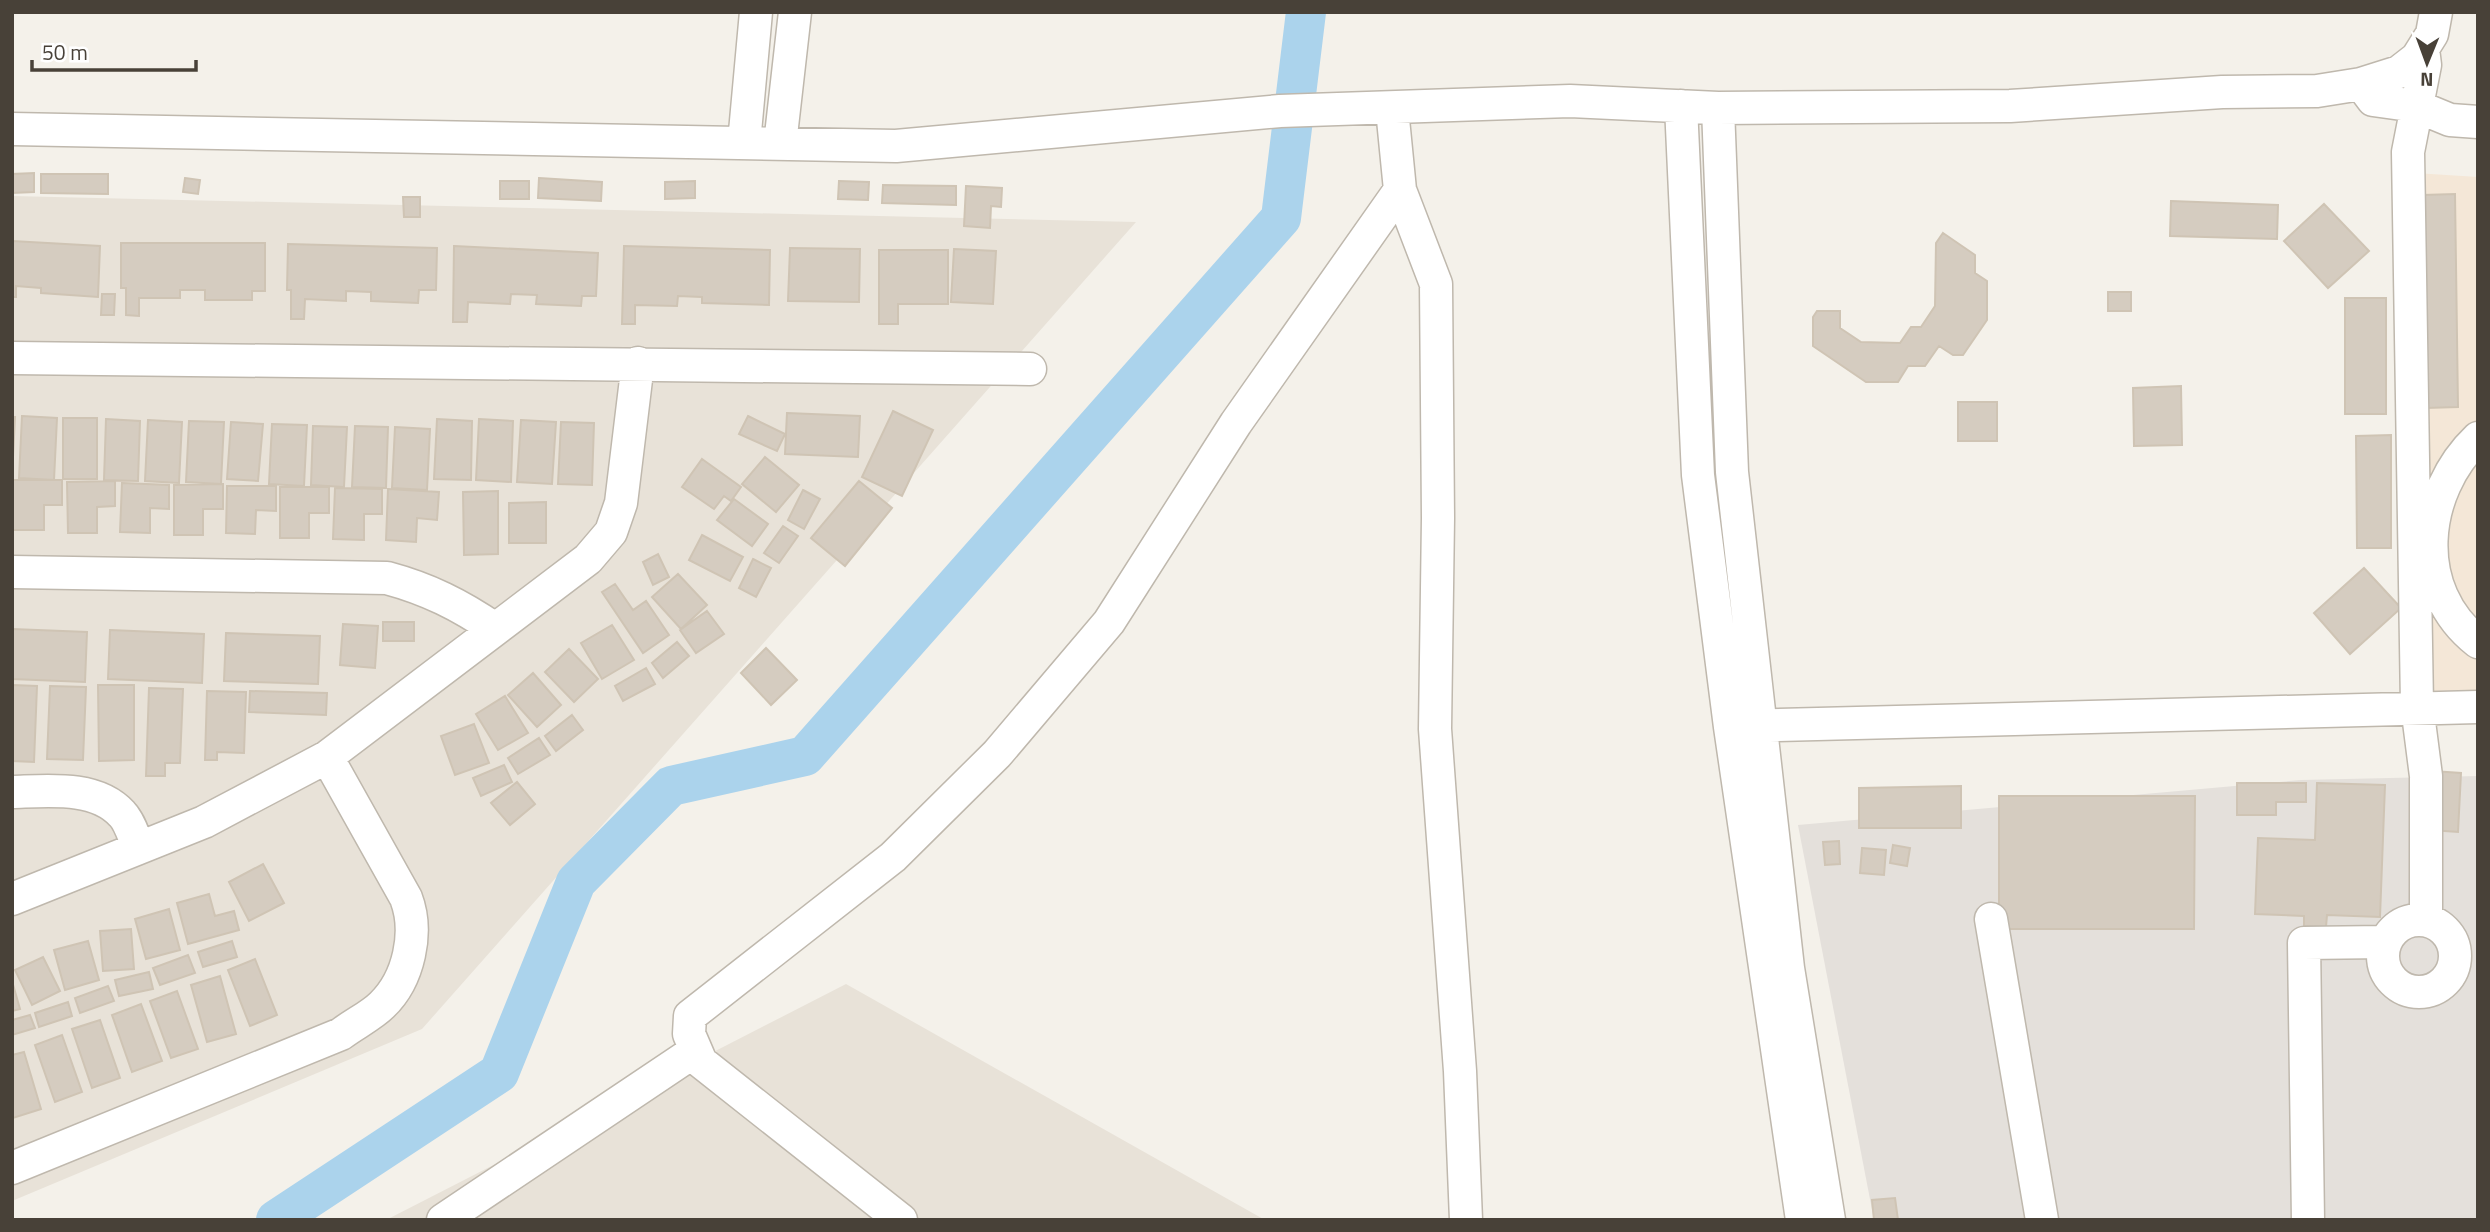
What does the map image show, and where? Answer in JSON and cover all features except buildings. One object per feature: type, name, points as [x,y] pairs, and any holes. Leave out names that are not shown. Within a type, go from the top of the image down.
[{"type":"street","points":[[744,143],[755,12]]},
{"type":"street","points":[[780,144],[795,12]]},
{"type":"street","points":[[12,130],[896,146],[1280,111],[1331,109],[1570,101],[1718,107],[2010,106],[2222,92],[2317,91],[2361,85],[2399,72],[2423,49],[2431,34],[2436,12]]},
{"type":"street","points":[[2423,49],[2425,65],[2408,152],[2417,706],[2426,776],[2426,920]]},
{"type":"street","points":[[2361,85],[2373,100],[2416,106],[2450,120],[2478,122]]},
{"type":"street","points":[[1681,106],[1699,475],[1788,968],[1829,1220]]},
{"type":"street","points":[[1718,107],[1744,726],[1802,1220]]},
{"type":"street","points":[[1392,109],[1400,190],[1436,284],[1438,518],[1434,729],[1459,1057],[1466,1220]]},
{"type":"street","points":[[901,1220],[701,1062],[689,1034],[690,1016],[893,857],[997,754],[1110,622],[1236,423],[1400,190]]},
{"type":"street","points":[[12,358],[1030,369]]},
{"type":"street","points":[[12,900],[204,822],[327,757],[588,559],[611,532],[621,503],[638,363]]},
{"type":"street","points":[[2478,438],[2461,455],[2439,494],[2431,537],[2435,570],[2445,602],[2478,642]]},
{"type":"street","points":[[12,572],[387,578],[425,588],[458,604],[495,629]]},
{"type":"street","points":[[1744,726],[2417,706],[2478,707]]},
{"type":"street","points":[[12,1168],[341,1034],[382,1005],[398,982],[407,961],[413,917],[406,898],[327,757]]},
{"type":"street","points":[[12,792],[62,790],[105,801],[123,814],[139,848]]},
{"type":"street","points":[[1991,919],[2042,1220]]},
{"type":"street","points":[[2416,919],[2426,920],[2445,930],[2466,963],[2437,987],[2416,992],[2395,983],[2388,974],[2383,964],[2385,942],[2397,926],[2416,919]]},
{"type":"street","points":[[2308,1220],[2304,943],[2385,942]]},
{"type":"street","points":[[443,1220],[695,1051]]},
{"type":"shaded area","points":[[2415,173],[2478,177],[2478,714],[2433,706]]},
{"type":"shaded area","points":[[12,196],[1136,222],[422,1029],[12,1201]]},
{"type":"shaded area","points":[[2478,776],[2478,1220],[1874,1220],[1798,825],[2301,780]]},
{"type":"shaded area","points":[[846,984],[1265,1220],[386,1220]]},
{"type":"waterway","points":[[276,1220],[499,1073],[576,882],[671,786],[805,756],[1281,218],[1306,12]]}]
